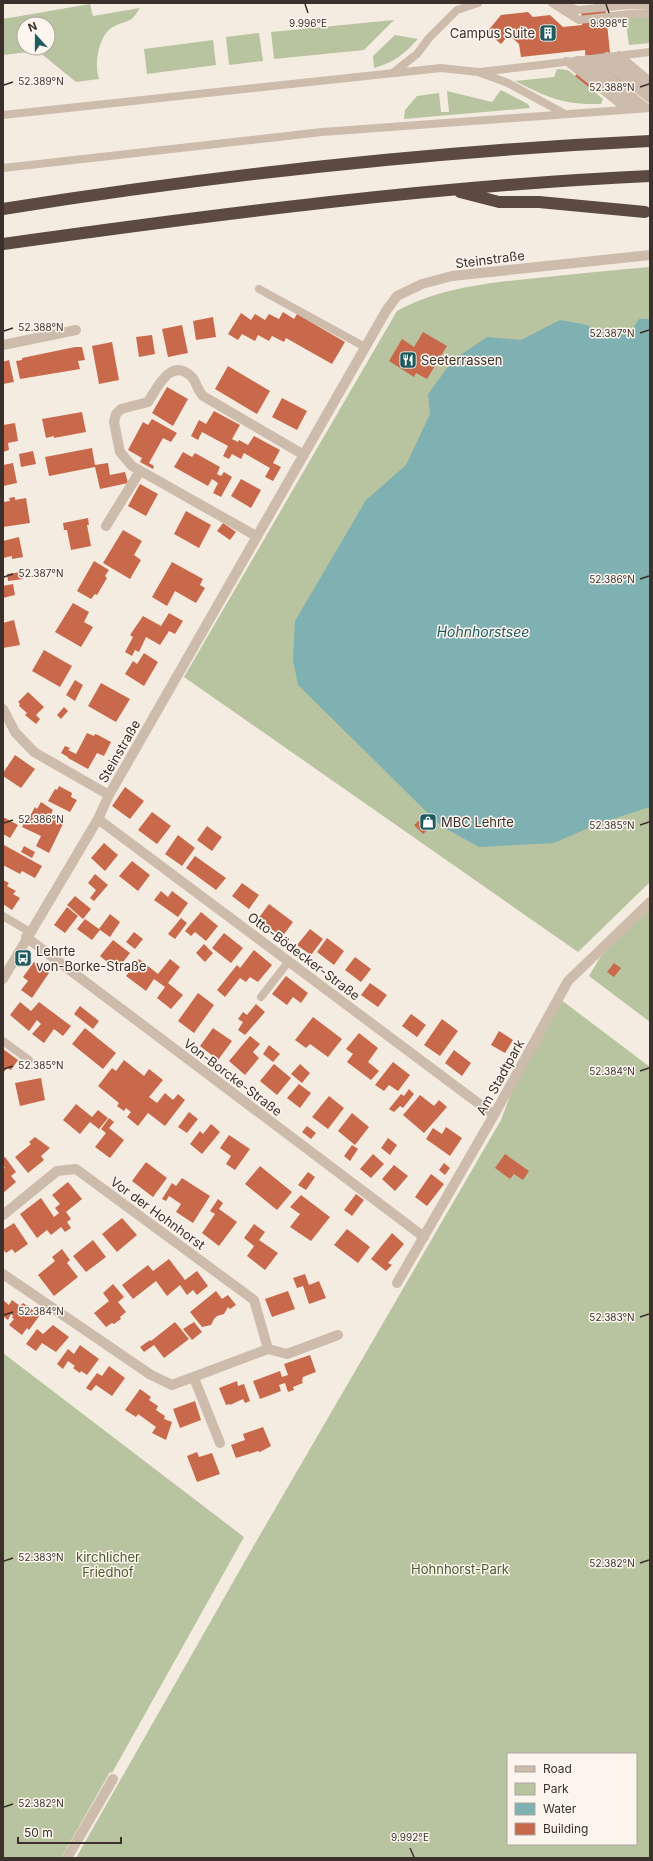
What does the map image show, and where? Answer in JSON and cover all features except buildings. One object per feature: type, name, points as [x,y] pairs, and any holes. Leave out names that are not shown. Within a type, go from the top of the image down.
[{"type":"highway","points":[[3,209],[111,192],[289,170],[540,146],[650,141]]},
{"type":"highway","points":[[3,244],[218,214],[449,189],[650,176]]},
{"type":"highway","points":[[449,189],[499,202],[540,202],[648,213]]},
{"type":"street","name":"Steinstraße","points":[[3,978],[98,819],[109,795],[256,536],[386,311],[397,296],[422,284],[452,276],[650,255]]},
{"type":"street","points":[[3,345],[76,330]]},
{"type":"street","points":[[256,536],[132,466],[120,452],[114,422],[116,414],[122,409],[148,402],[165,375],[173,371],[181,371],[192,378],[198,391],[203,396],[304,454]]},
{"type":"street","points":[[106,526],[140,471]]},
{"type":"street","points":[[3,709],[15,732],[34,752],[109,795]]},
{"type":"street","name":"Otto-Bödecker-Straße","points":[[98,819],[494,1115]]},
{"type":"street","name":"Am Stadtpark","points":[[397,1283],[494,1115],[568,981],[650,902]]},
{"type":"street","name":"Von-Borcke-Straße","points":[[28,934],[424,1237]]},
{"type":"street","name":"Vor der Hohnhorst","points":[[3,1215],[57,1171],[76,1169],[254,1300],[268,1349]]},
{"type":"street","points":[[3,1274],[151,1375],[172,1385],[268,1349],[287,1354],[338,1335]]},
{"type":"street","points":[[194,1378],[220,1443]]},
{"type":"street","points":[[67,1858],[113,1779]]},
{"type":"lane","points":[[394,72],[417,54],[429,38],[457,10],[478,3]]},
{"type":"lane","points":[[552,3],[579,20],[630,14],[650,14]]},
{"type":"lane","points":[[559,3],[578,10],[622,6],[650,6]]},
{"type":"lane","points":[[3,115],[394,72],[441,68],[478,72],[650,52]]},
{"type":"lane","points":[[619,55],[650,81]]},
{"type":"lane","points":[[607,56],[650,90]]},
{"type":"lane","points":[[598,58],[650,99]]},
{"type":"lane","points":[[587,59],[649,108]]},
{"type":"lane","points":[[577,60],[636,108]]},
{"type":"lane","points":[[566,61],[626,109]]},
{"type":"lane","points":[[478,72],[508,83],[563,114]]},
{"type":"lane","points":[[3,168],[322,132],[649,108]]},
{"type":"lane","points":[[259,289],[365,347]]},
{"type":"lane","points":[[3,916],[28,934]]},
{"type":"lane","points":[[261,997],[289,961]]},
{"type":"lane","points":[[3,1041],[29,1060]]},
{"type":"green space","points":[[90,4],[93,16],[140,8],[131,19],[112,27],[106,33],[98,52],[97,67],[99,79],[76,82],[44,56],[56,56],[56,16],[20,16]]},
{"type":"green space","points":[[16,17],[16,54],[3,55],[3,19]]},
{"type":"green space","points":[[625,18],[650,18],[650,43],[629,45]]},
{"type":"green space","points":[[394,20],[364,50],[274,59],[271,32]]},
{"type":"green space","points":[[259,33],[263,61],[229,65],[226,37]]},
{"type":"green space","points":[[395,35],[418,39],[399,57],[374,68],[373,56]]},
{"type":"green space","points":[[213,40],[216,65],[147,74],[144,49]]},
{"type":"green space","points":[[557,69],[568,70],[603,99],[601,104],[566,102],[537,92],[515,81],[554,77]]},
{"type":"green space","points":[[501,90],[528,104],[530,108],[404,119],[405,110],[417,96],[439,93],[441,112],[449,112],[447,91],[492,102]]},
{"type":"green space","name":"Hohnhorstsee","points":[[650,267],[650,882],[578,952],[184,677],[397,311],[432,296],[470,286]]},
{"type":"green space","points":[[650,907],[650,1022],[589,976],[601,956]]},
{"type":"green space","name":"Hohnhorst-Park","points":[[556,996],[650,1067],[650,1858],[76,1858],[253,1547],[501,1120],[531,1040]]},
{"type":"green space","name":"kirchlicher Friedhof","points":[[3,1353],[244,1537],[112,1773],[110,1772],[61,1858],[3,1858]]},
{"type":"water","name":"Hohnhorstsee","points":[[639,319],[650,319],[650,807],[598,824],[554,843],[479,847],[441,826],[298,685],[293,660],[295,621],[366,500],[406,465],[430,414],[428,394],[453,360],[487,337],[521,340],[560,320],[587,325],[603,334],[630,333]]},
{"type":"place","name":"Campus Suite","points":[[548,33]]},
{"type":"place","name":"Seeterrassen","points":[[408,360]]},
{"type":"place","name":"MBC Lehrte","points":[[428,822]]},
{"type":"place","name":"Lehrte von-Borke-Straße","points":[[23,958]]}]
